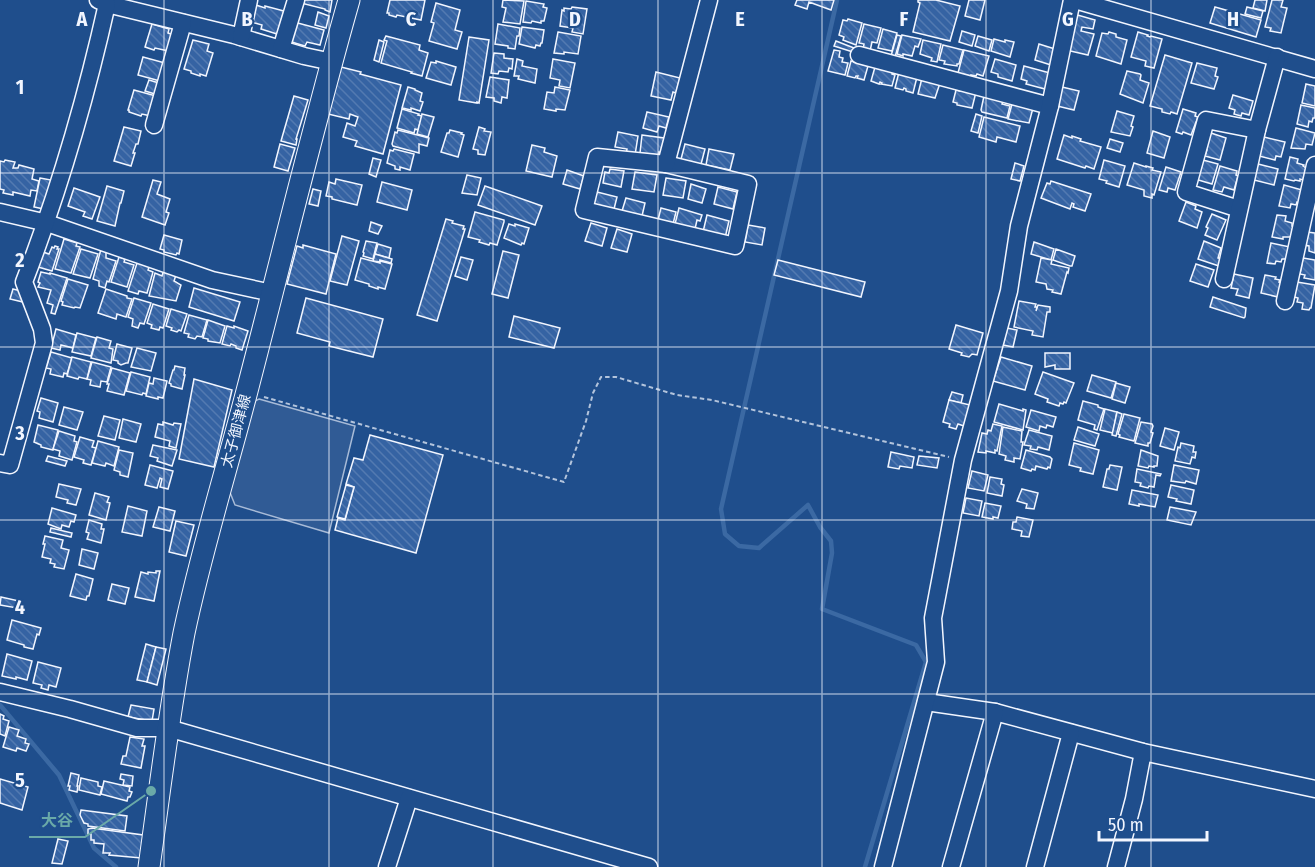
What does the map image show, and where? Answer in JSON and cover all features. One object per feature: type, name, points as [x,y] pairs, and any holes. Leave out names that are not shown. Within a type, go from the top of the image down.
[{"type":"main road","name":"太子御津線","points":[[149,867],[174,687],[185,631],[349,0]]},
{"type":"street","points":[[241,37],[249,0]]},
{"type":"street","points":[[281,49],[296,0]]},
{"type":"street","points":[[666,164],[709,0]]},
{"type":"street","points":[[883,867],[936,662],[933,618],[963,460],[1009,291],[1019,226],[1050,106],[1073,0],[1315,69]]},
{"type":"street","points":[[0,463],[10,465],[44,343],[42,329],[24,282],[47,223],[92,69],[102,2],[332,62]]},
{"type":"street","points":[[154,125],[183,23]]},
{"type":"street","points":[[859,56],[1050,106]]},
{"type":"street","points":[[1224,279],[1257,130],[1277,57]]},
{"type":"street","points":[[1239,209],[1186,192],[1206,120],[1257,130]]},
{"type":"street","points":[[597,157],[666,164],[748,184],[735,246],[584,210],[597,157]]},
{"type":"street","points":[[1285,301],[1315,165]]},
{"type":"street","points":[[0,212],[47,223],[212,280],[272,293]]},
{"type":"street","points":[[0,692],[137,728],[168,728],[649,867]]},
{"type":"street","points":[[926,702],[995,712],[1143,752],[1315,789]]},
{"type":"street","points":[[951,867],[995,712]]},
{"type":"street","points":[[1035,867],[1071,733]]},
{"type":"street","points":[[1116,867],[1134,799],[1143,752]]},
{"type":"street","points":[[387,867],[409,798]]},
{"type":"path","points":[[247,392],[564,482],[586,421],[593,393],[601,377],[616,377],[677,395],[712,400],[963,460]]},
{"type":"shaded area","points":[[259,399],[355,426],[329,533],[235,505],[229,490],[253,402]]},
{"type":"building","points":[[302,0],[332,0],[330,12],[301,3]]},
{"type":"building","points":[[390,0],[425,0],[421,20],[389,15],[387,13]]},
{"type":"building","points":[[503,0],[524,1],[520,24],[503,22],[506,8],[502,7]]},
{"type":"building","points":[[797,0],[834,0],[831,10],[809,2],[807,9],[795,5]]},
{"type":"building","points":[[918,0],[936,0],[960,6],[950,41],[913,32],[920,3]]},
{"type":"building","points":[[969,0],[985,0],[980,20],[965,16]]},
{"type":"building","points":[[1255,0],[1267,0],[1265,11],[1253,8]]},
{"type":"building","points":[[1272,0],[1283,0],[1281,7],[1287,8],[1281,33],[1270,31],[1271,28],[1265,27]]},
{"type":"building","points":[[526,1],[544,4],[543,7],[547,8],[544,21],[541,23],[523,22]]},
{"type":"building","points":[[436,3],[460,10],[455,30],[462,32],[457,49],[429,41]]},
{"type":"building","points":[[256,5],[284,11],[277,34],[261,29],[262,25],[251,22]]},
{"type":"building","points":[[572,7],[587,9],[583,34],[572,32],[573,28],[560,26],[562,10]]},
{"type":"building","points":[[1215,7],[1261,20],[1256,37],[1210,23]]},
{"type":"building","points":[[1247,7],[1263,11],[1261,18],[1245,14]]},
{"type":"building","points":[[318,12],[329,16],[326,28],[315,25]]},
{"type":"building","points":[[1074,14],[1095,20],[1093,29],[1082,27],[1081,31],[1094,34],[1088,55],[1066,50]]},
{"type":"building","points":[[843,20],[862,23],[856,45],[843,40],[844,37],[839,35]]},
{"type":"building","points":[[294,22],[324,30],[320,45],[307,42],[305,46],[288,41]]},
{"type":"building","points":[[152,24],[169,29],[168,33],[174,35],[169,51],[145,47]]},
{"type":"building","points":[[498,24],[520,28],[515,49],[495,44]]},
{"type":"building","points":[[864,24],[881,28],[877,43],[872,42],[870,51],[863,49],[864,44],[859,43]]},
{"type":"building","points":[[522,27],[544,30],[540,46],[536,45],[535,48],[519,44]]},
{"type":"building","points":[[883,29],[897,33],[892,51],[878,48]]},
{"type":"building","points":[[962,31],[975,35],[972,46],[959,42]]},
{"type":"building","points":[[558,32],[581,36],[578,54],[554,53]]},
{"type":"building","points":[[1109,32],[1127,40],[1121,64],[1096,56],[1102,33],[1108,34]]},
{"type":"building","points":[[1138,32],[1162,39],[1154,68],[1145,66],[1146,61],[1131,57]]},
{"type":"building","points":[[897,35],[901,36],[895,57],[891,56]]},
{"type":"building","points":[[902,35],[921,39],[918,47],[915,46],[912,56],[897,54]]},
{"type":"building","points":[[386,36],[420,45],[419,50],[428,53],[422,76],[381,63],[387,41],[384,40]]},
{"type":"building","points":[[978,36],[992,40],[989,51],[975,46]]},
{"type":"building","points":[[469,37],[489,40],[479,103],[459,100]]},
{"type":"building","points":[[994,39],[1014,42],[1010,57],[991,51]]},
{"type":"building","points":[[193,40],[209,44],[207,51],[213,53],[206,76],[200,74],[200,76],[184,69]]},
{"type":"building","points":[[379,40],[384,42],[379,62],[374,60]]},
{"type":"building","points":[[923,40],[941,44],[937,62],[920,54]]},
{"type":"building","points":[[836,41],[854,48],[853,52],[834,46]]},
{"type":"building","points":[[1039,44],[1055,49],[1051,65],[1035,60]]},
{"type":"building","points":[[943,45],[963,50],[957,66],[944,64],[945,61],[939,60]]},
{"type":"building","points":[[834,50],[840,51],[839,57],[843,58],[842,62],[848,63],[845,75],[828,71]]},
{"type":"building","points":[[964,50],[989,56],[983,76],[977,74],[971,77],[958,73]]},
{"type":"building","points":[[494,53],[504,54],[504,58],[513,59],[512,69],[509,68],[508,72],[499,71],[498,74],[491,73]]},
{"type":"building","points":[[1165,55],[1192,63],[1177,114],[1162,112],[1162,109],[1150,106]]},
{"type":"building","points":[[143,57],[165,63],[160,81],[138,75]]},
{"type":"building","points":[[517,59],[523,61],[522,66],[537,69],[535,83],[514,76]]},
{"type":"building","points":[[553,59],[575,63],[570,88],[559,86],[560,80],[550,78]]},
{"type":"building","points":[[995,59],[1016,65],[1012,81],[998,77],[998,74],[991,72]]},
{"type":"building","points":[[436,61],[456,67],[451,85],[426,78],[431,62],[436,63]]},
{"type":"building","points":[[851,61],[868,66],[864,80],[857,78],[858,76],[855,78],[847,76]]},
{"type":"building","points":[[1197,63],[1217,68],[1215,76],[1218,77],[1214,89],[1191,83]]},
{"type":"building","points":[[1024,66],[1050,73],[1045,89],[1026,84],[1027,81],[1021,79]]},
{"type":"building","points":[[341,67],[401,85],[383,154],[355,146],[357,141],[343,137],[347,123],[355,126],[358,117],[350,114],[349,119],[328,114]]},
{"type":"building","points":[[875,67],[893,71],[892,74],[895,75],[892,86],[871,81]]},
{"type":"building","points":[[1127,71],[1140,74],[1140,80],[1149,83],[1143,103],[1120,94]]},
{"type":"building","points":[[656,72],[680,78],[676,93],[673,92],[671,100],[651,96]]},
{"type":"building","points":[[899,72],[917,77],[913,93],[904,88],[903,90],[895,88]]},
{"type":"building","points":[[490,77],[509,80],[507,98],[502,97],[501,103],[494,101],[494,98],[486,97]]},
{"type":"building","points":[[922,78],[940,83],[935,98],[918,94]]},
{"type":"building","points":[[149,80],[159,83],[155,94],[145,91]]},
{"type":"building","points":[[1306,84],[1315,86],[1315,106],[1302,103]]},
{"type":"building","points":[[408,87],[422,93],[420,101],[423,102],[420,111],[402,108]]},
{"type":"building","points":[[555,87],[570,90],[565,110],[544,109],[547,92],[554,93]]},
{"type":"building","points":[[1062,87],[1079,91],[1074,110],[1057,106]]},
{"type":"building","points":[[961,88],[976,92],[972,108],[953,102],[956,90],[960,91]]},
{"type":"building","points":[[134,90],[156,96],[151,116],[129,112]]},
{"type":"building","points":[[1233,95],[1253,101],[1249,115],[1234,114],[1235,110],[1229,108]]},
{"type":"building","points":[[294,96],[308,100],[296,145],[281,141]]},
{"type":"building","points":[[984,96],[1003,101],[1002,104],[1010,106],[1007,118],[982,112]]},
{"type":"building","points":[[1014,103],[1033,108],[1029,123],[1008,119]]},
{"type":"building","points":[[1301,105],[1315,108],[1315,118],[1312,122],[1309,121],[1308,127],[1297,124]]},
{"type":"building","points":[[402,109],[422,116],[418,130],[415,129],[414,133],[397,128]]},
{"type":"building","points":[[1183,109],[1196,113],[1195,116],[1198,117],[1191,135],[1176,132]]},
{"type":"building","points":[[1117,111],[1134,116],[1130,136],[1111,132]]},
{"type":"building","points":[[647,112],[669,117],[666,128],[659,126],[657,132],[643,128]]},
{"type":"building","points":[[422,114],[434,117],[428,137],[417,134]]},
{"type":"building","points":[[976,114],[982,116],[978,133],[971,131]]},
{"type":"building","points":[[984,117],[1020,126],[1016,142],[997,137],[996,142],[979,137]]},
{"type":"building","points":[[124,127],[141,131],[131,166],[114,161]]},
{"type":"building","points":[[479,127],[491,132],[485,155],[478,154],[478,150],[473,149]]},
{"type":"building","points":[[1296,128],[1315,133],[1312,145],[1306,144],[1305,149],[1291,148]]},
{"type":"building","points":[[398,130],[429,138],[427,146],[419,144],[419,153],[393,146],[395,132],[397,133]]},
{"type":"building","points":[[450,130],[464,135],[458,157],[441,152]]},
{"type":"building","points":[[1153,131],[1170,137],[1164,158],[1147,153]]},
{"type":"building","points":[[618,132],[638,136],[635,155],[626,153],[627,149],[615,147]]},
{"type":"building","points":[[1211,133],[1226,138],[1220,160],[1205,156],[1207,150],[1203,148],[1206,138],[1209,139]]},
{"type":"building","points":[[642,135],[664,138],[662,153],[659,152],[659,155],[640,153]]},
{"type":"building","points":[[1064,135],[1101,147],[1094,169],[1057,159]]},
{"type":"building","points":[[1264,137],[1285,142],[1281,157],[1276,156],[1275,160],[1259,156]]},
{"type":"building","points":[[1110,139],[1123,143],[1120,152],[1107,148]]},
{"type":"building","points":[[280,144],[295,148],[288,171],[274,167]]},
{"type":"building","points":[[685,144],[705,149],[700,168],[680,163]]},
{"type":"building","points":[[532,145],[545,148],[544,152],[557,156],[552,177],[526,171]]},
{"type":"building","points":[[709,149],[734,154],[730,170],[706,165]]},
{"type":"building","points":[[390,150],[414,154],[410,170],[400,167],[400,170],[395,169],[395,166],[387,163]]},
{"type":"building","points":[[1290,157],[1298,159],[1297,163],[1306,168],[1303,180],[1285,179]]},
{"type":"building","points":[[373,158],[381,160],[376,177],[369,174]]},
{"type":"building","points":[[1104,160],[1125,166],[1119,187],[1099,179]]},
{"type":"building","points":[[1203,160],[1218,164],[1212,184],[1195,179]]},
{"type":"building","points":[[0,161],[15,162],[13,168],[18,168],[19,165],[34,169],[32,179],[39,181],[37,191],[31,190],[30,196],[13,192],[13,195],[3,193],[4,190],[0,189]]},
{"type":"building","points":[[1015,163],[1024,166],[1020,181],[1011,179]]},
{"type":"building","points":[[1134,163],[1161,172],[1152,198],[1144,196],[1144,190],[1127,185]]},
{"type":"building","points":[[1258,164],[1278,169],[1274,185],[1254,180]]},
{"type":"building","points":[[1220,166],[1237,171],[1234,190],[1224,187],[1222,192],[1213,190]]},
{"type":"building","points":[[1166,167],[1181,172],[1175,190],[1168,188],[1167,192],[1159,190]]},
{"type":"building","points":[[610,169],[624,171],[621,187],[603,183],[605,172],[609,173]]},
{"type":"building","points":[[567,170],[584,176],[580,189],[563,184]]},
{"type":"building","points":[[635,172],[657,175],[654,192],[632,189]]},
{"type":"building","points":[[467,175],[481,178],[477,195],[462,193]]},
{"type":"building","points":[[40,178],[51,180],[44,209],[34,207]]},
{"type":"building","points":[[666,178],[686,181],[683,198],[663,195]]},
{"type":"building","points":[[336,179],[362,185],[357,205],[326,196],[329,182],[335,184]]},
{"type":"building","points":[[153,180],[161,182],[157,194],[170,199],[165,225],[142,217]]},
{"type":"building","points":[[1051,181],[1091,194],[1085,211],[1073,207],[1072,203],[1070,209],[1041,198],[1047,183],[1050,184]]},
{"type":"building","points":[[382,182],[412,190],[407,210],[377,202]]},
{"type":"building","points":[[691,184],[706,189],[702,203],[688,199]]},
{"type":"building","points":[[1284,185],[1302,190],[1299,203],[1291,204],[1290,208],[1279,206]]},
{"type":"building","points":[[107,186],[124,191],[115,226],[97,221]]},
{"type":"building","points":[[485,186],[542,206],[535,225],[478,205]]},
{"type":"building","points":[[718,187],[737,192],[733,209],[714,204]]},
{"type":"building","points":[[74,188],[100,197],[92,219],[83,216],[85,212],[68,206]]},
{"type":"building","points":[[313,189],[321,191],[318,206],[309,204]]},
{"type":"building","points":[[597,192],[617,197],[614,209],[593,204]]},
{"type":"building","points":[[626,198],[645,203],[642,216],[622,211]]},
{"type":"building","points":[[1186,202],[1196,206],[1195,209],[1202,212],[1197,228],[1179,221]]},
{"type":"building","points":[[661,208],[676,212],[673,224],[658,220]]},
{"type":"building","points":[[679,208],[702,215],[700,221],[697,220],[695,229],[675,224]]},
{"type":"building","points":[[475,212],[504,220],[497,245],[490,243],[489,245],[468,237]]},
{"type":"building","points":[[1212,214],[1226,220],[1217,240],[1205,235]]},
{"type":"building","points":[[707,215],[729,221],[725,238],[703,232]]},
{"type":"building","points":[[1277,215],[1286,216],[1285,221],[1292,223],[1294,226],[1292,237],[1283,237],[1283,239],[1272,237]]},
{"type":"building","points":[[446,219],[464,226],[463,229],[465,229],[437,321],[417,315]]},
{"type":"building","points":[[371,222],[382,226],[378,234],[369,231]]},
{"type":"building","points":[[591,223],[607,228],[602,246],[585,241]]},
{"type":"building","points":[[509,224],[529,228],[524,244],[521,245],[504,238]]},
{"type":"building","points":[[748,225],[765,228],[762,245],[745,242]]},
{"type":"building","points":[[617,229],[632,234],[627,252],[611,248]]},
{"type":"building","points":[[1307,232],[1315,233],[1315,253],[1309,251],[1309,246],[1303,245]]},
{"type":"building","points":[[164,235],[182,240],[179,254],[164,252],[160,249]]},
{"type":"building","points":[[342,236],[359,241],[347,285],[330,281]]},
{"type":"building","points":[[64,239],[77,243],[76,246],[80,247],[71,273],[55,269]]},
{"type":"building","points":[[366,241],[377,243],[373,259],[363,256]]},
{"type":"building","points":[[1204,241],[1221,248],[1218,258],[1222,259],[1219,266],[1198,259]]},
{"type":"building","points":[[1034,242],[1054,249],[1051,260],[1031,254]]},
{"type":"building","points":[[1271,243],[1290,247],[1287,259],[1282,259],[1281,262],[1276,261],[1275,264],[1267,263]]},
{"type":"building","points":[[378,244],[391,248],[389,258],[375,254]]},
{"type":"building","points":[[303,245],[336,254],[326,294],[287,284],[297,246],[303,248]]},
{"type":"building","points":[[55,246],[59,249],[52,271],[38,267],[43,252],[49,254]]},
{"type":"building","points":[[81,249],[98,254],[90,278],[73,274]]},
{"type":"building","points":[[101,249],[106,251],[106,258],[116,261],[105,288],[99,286],[99,281],[93,279]]},
{"type":"building","points":[[1056,249],[1075,256],[1072,266],[1053,260]]},
{"type":"building","points":[[503,251],[519,255],[508,298],[492,294]]},
{"type":"building","points":[[375,254],[392,259],[391,263],[373,261]]},
{"type":"building","points":[[119,257],[125,259],[124,262],[134,265],[127,287],[111,282]]},
{"type":"building","points":[[461,257],[473,260],[467,280],[455,276]]},
{"type":"building","points":[[361,258],[392,264],[385,289],[378,287],[378,289],[355,280]]},
{"type":"building","points":[[1041,258],[1052,260],[1051,264],[1069,268],[1061,294],[1047,289],[1046,284],[1036,282]]},
{"type":"building","points":[[1303,258],[1315,260],[1315,280],[1304,278],[1305,275],[1300,274]]},
{"type":"building","points":[[138,260],[150,264],[148,270],[153,272],[147,293],[139,291],[138,294],[128,291]]},
{"type":"building","points":[[778,260],[865,282],[861,297],[774,275]]},
{"type":"building","points":[[1196,264],[1214,270],[1208,287],[1190,281]]},
{"type":"building","points":[[164,269],[176,275],[174,281],[181,285],[176,301],[149,296],[155,273],[162,276]]},
{"type":"building","points":[[41,272],[67,278],[55,314],[51,313],[53,305],[47,303],[51,290],[38,287]]},
{"type":"building","points":[[1234,274],[1253,278],[1249,298],[1236,295],[1238,289],[1231,288]]},
{"type":"building","points":[[1265,275],[1276,277],[1275,279],[1282,283],[1278,297],[1261,293]]},
{"type":"building","points":[[68,279],[88,285],[80,308],[62,305],[61,301]]},
{"type":"building","points":[[1297,282],[1315,285],[1309,310],[1302,309],[1303,303],[1297,302],[1298,298],[1294,297]]},
{"type":"building","points":[[194,288],[240,302],[234,321],[189,307]]},
{"type":"building","points":[[13,289],[25,292],[23,302],[10,299]]},
{"type":"building","points":[[106,289],[132,299],[126,317],[117,314],[116,319],[98,313]]},
{"type":"building","points":[[1213,297],[1246,308],[1245,317],[1210,307]]},
{"type":"building","points":[[134,298],[151,303],[144,324],[140,323],[138,328],[132,326],[133,319],[128,317]]},
{"type":"building","points":[[306,298],[383,319],[373,357],[329,346],[330,342],[297,333]]},
{"type":"building","points":[[1019,301],[1036,304],[1036,311],[1038,305],[1050,307],[1043,337],[1032,335],[1033,331],[1014,327]]},
{"type":"building","points":[[153,304],[169,309],[163,328],[160,327],[159,330],[151,328],[152,325],[147,323]]},
{"type":"building","points":[[171,309],[187,314],[181,331],[171,330],[172,328],[166,326]]},
{"type":"building","points":[[189,315],[207,320],[202,337],[197,336],[195,339],[184,333]]},
{"type":"building","points":[[514,316],[560,328],[554,348],[509,337]]},
{"type":"building","points":[[208,320],[225,326],[220,343],[203,338]]},
{"type":"building","points":[[956,325],[983,333],[977,355],[972,354],[969,357],[949,349]]},
{"type":"building","points":[[227,326],[248,331],[242,350],[231,344],[230,346],[222,344]]},
{"type":"building","points":[[1007,328],[1017,330],[1013,347],[1003,345]]},
{"type":"building","points":[[56,329],[76,335],[73,348],[61,345],[60,350],[51,348]]},
{"type":"building","points":[[77,333],[96,338],[91,356],[72,352]]},
{"type":"building","points":[[97,337],[111,341],[109,348],[113,349],[111,363],[91,358]]},
{"type":"building","points":[[117,344],[132,348],[128,363],[121,365],[118,361],[113,360]]},
{"type":"building","points":[[137,348],[156,353],[151,371],[131,367]]},
{"type":"building","points":[[51,352],[72,358],[67,374],[64,373],[63,377],[50,374],[51,369],[46,368]]},
{"type":"building","points":[[1045,353],[1070,353],[1070,369],[1055,369],[1055,365],[1045,367]]},
{"type":"building","points":[[72,357],[91,362],[87,379],[67,376]]},
{"type":"building","points":[[1001,357],[1032,366],[1025,390],[993,381]]},
{"type":"building","points":[[92,362],[111,367],[107,382],[101,381],[100,387],[90,385],[91,380],[87,379]]},
{"type":"building","points":[[175,366],[185,368],[182,389],[171,386],[169,383]]},
{"type":"building","points":[[112,368],[130,373],[124,395],[107,391]]},
{"type":"building","points":[[131,372],[150,377],[146,394],[126,391]]},
{"type":"building","points":[[1043,372],[1074,383],[1066,403],[1060,403],[1059,406],[1035,394]]},
{"type":"building","points":[[1092,375],[1116,382],[1111,398],[1087,391]]},
{"type":"building","points":[[154,378],[167,381],[163,398],[146,396],[149,383],[153,384]]},
{"type":"building","points":[[194,379],[232,390],[214,467],[179,459]]},
{"type":"building","points":[[1116,383],[1130,387],[1125,403],[1112,399]]},
{"type":"building","points":[[952,392],[963,395],[961,403],[949,400]]},
{"type":"building","points":[[41,398],[58,403],[53,422],[39,418],[40,412],[37,411]]},
{"type":"building","points":[[949,400],[970,405],[964,426],[958,424],[956,429],[943,422]]},
{"type":"building","points":[[1083,401],[1104,409],[1097,430],[1094,429],[1095,425],[1078,420]]},
{"type":"building","points":[[999,404],[1026,410],[1023,430],[994,422]]},
{"type":"building","points":[[64,407],[83,412],[77,430],[59,425]]},
{"type":"building","points":[[1105,409],[1117,412],[1113,433],[1100,430]]},
{"type":"building","points":[[1031,410],[1056,417],[1053,427],[1040,426],[1039,431],[1026,427]]},
{"type":"building","points":[[1117,412],[1122,414],[1116,436],[1112,435]]},
{"type":"building","points":[[1124,414],[1140,418],[1134,441],[1119,437]]},
{"type":"building","points":[[104,416],[120,420],[115,440],[98,436]]},
{"type":"building","points":[[123,419],[141,424],[136,442],[119,438]]},
{"type":"building","points":[[163,422],[173,425],[174,423],[181,424],[176,448],[169,446],[170,441],[155,437],[158,424],[163,425]]},
{"type":"building","points":[[1141,422],[1153,426],[1148,446],[1135,443]]},
{"type":"building","points":[[993,424],[1002,426],[997,451],[995,450],[995,453],[978,452],[982,433],[987,434],[988,430],[991,431]]},
{"type":"building","points":[[38,425],[58,430],[53,450],[41,447],[34,442]]},
{"type":"building","points":[[1003,427],[1022,431],[1020,459],[1014,458],[1014,462],[1005,460],[1006,456],[999,454]]},
{"type":"building","points":[[1078,427],[1099,434],[1095,446],[1074,440]]},
{"type":"building","points":[[1165,428],[1179,432],[1174,450],[1160,446]]},
{"type":"building","points":[[1029,430],[1052,436],[1049,450],[1038,447],[1037,450],[1030,449],[1031,446],[1024,445]]},
{"type":"building","points":[[59,431],[75,436],[74,441],[77,442],[72,460],[59,456],[60,451],[53,449]]},
{"type":"building","points":[[370,435],[443,455],[416,553],[335,530],[338,518],[345,520],[354,487],[346,484],[354,458],[363,460]]},
{"type":"building","points":[[80,437],[94,441],[92,447],[96,448],[91,465],[74,457]]},
{"type":"building","points":[[98,441],[119,447],[114,466],[106,463],[105,466],[92,463]]},
{"type":"building","points":[[1074,443],[1099,450],[1093,474],[1069,465]]},
{"type":"building","points":[[1181,443],[1194,446],[1195,458],[1192,457],[1190,464],[1175,461]]},
{"type":"building","points":[[153,445],[177,450],[172,466],[150,456]]},
{"type":"building","points":[[119,450],[133,453],[128,477],[114,470]]},
{"type":"building","points":[[1026,450],[1050,457],[1052,459],[1050,468],[1036,466],[1035,470],[1031,471],[1021,468]]},
{"type":"building","points":[[1141,450],[1158,456],[1157,466],[1148,468],[1138,466]]},
{"type":"building","points":[[891,452],[914,457],[912,468],[888,467]]},
{"type":"building","points":[[48,456],[67,461],[65,466],[46,461]]},
{"type":"building","points":[[919,456],[939,458],[937,468],[917,465]]},
{"type":"building","points":[[150,465],[173,471],[168,489],[160,487],[162,479],[160,478],[157,488],[145,485]]},
{"type":"building","points":[[1110,465],[1122,467],[1117,490],[1103,487]]},
{"type":"building","points":[[1174,465],[1199,470],[1196,484],[1171,481]]},
{"type":"building","points":[[1137,469],[1161,474],[1156,475],[1154,487],[1140,486],[1141,483],[1135,482]]},
{"type":"building","points":[[972,471],[988,475],[984,491],[968,488]]},
{"type":"building","points":[[990,477],[1002,479],[1001,484],[1004,485],[1002,496],[987,493]]},
{"type":"building","points":[[59,484],[81,489],[76,505],[56,497]]},
{"type":"building","points":[[346,485],[354,487],[345,519],[337,517]]},
{"type":"building","points":[[1171,485],[1194,490],[1191,504],[1168,497]]},
{"type":"building","points":[[1022,489],[1038,493],[1034,509],[1026,508],[1027,504],[1017,501]]},
{"type":"building","points":[[1132,490],[1158,495],[1155,507],[1129,504]]},
{"type":"building","points":[[95,493],[109,497],[106,520],[89,515]]},
{"type":"building","points":[[966,498],[982,501],[979,516],[963,513]]},
{"type":"building","points":[[985,503],[1001,506],[998,518],[982,517]]},
{"type":"building","points":[[128,506],[147,511],[142,536],[122,532]]},
{"type":"building","points":[[159,507],[175,511],[170,531],[153,527]]},
{"type":"building","points":[[1170,507],[1196,512],[1191,525],[1167,520]]},
{"type":"building","points":[[52,508],[76,515],[74,522],[71,521],[69,527],[62,525],[61,529],[48,524]]},
{"type":"building","points":[[1017,517],[1033,520],[1029,537],[1021,536],[1022,531],[1012,529]]},
{"type":"building","points":[[89,520],[102,524],[101,529],[104,529],[101,543],[87,539]]},
{"type":"building","points":[[176,521],[194,525],[186,556],[169,552]]},
{"type":"building","points":[[51,528],[72,533],[71,537],[50,532]]},
{"type":"building","points":[[45,536],[63,540],[61,548],[69,550],[64,569],[54,567],[55,564],[50,563],[51,559],[42,557]]},
{"type":"building","points":[[82,549],[98,553],[94,569],[79,565]]},
{"type":"building","points":[[160,571],[154,601],[135,597],[141,572],[148,574],[148,572],[156,573]]},
{"type":"building","points":[[76,574],[93,579],[86,600],[70,596]]},
{"type":"building","points":[[112,584],[129,588],[125,604],[108,600]]},
{"type":"building","points":[[1,597],[19,601],[17,608],[0,605]]},
{"type":"building","points":[[12,620],[41,628],[33,649],[7,640]]},
{"type":"building","points":[[146,644],[156,647],[147,682],[137,680]]},
{"type":"building","points":[[156,647],[166,649],[157,685],[147,682]]},
{"type":"building","points":[[7,654],[32,661],[27,680],[2,676]]},
{"type":"building","points":[[38,662],[61,668],[56,687],[49,685],[48,690],[41,688],[42,685],[33,683]]},
{"type":"building","points":[[131,705],[154,709],[152,721],[128,717]]},
{"type":"building","points":[[0,714],[4,716],[3,719],[9,721],[5,736],[0,734]]},
{"type":"building","points":[[9,727],[19,730],[17,736],[26,739],[25,743],[29,744],[26,751],[3,747]]},
{"type":"building","points":[[130,737],[144,739],[141,768],[121,764],[123,756],[126,756]]},
{"type":"building","points":[[71,773],[79,775],[77,792],[69,790]]},
{"type":"building","points":[[121,774],[133,776],[132,786],[123,785],[124,780],[120,779]]},
{"type":"building","points":[[81,778],[98,782],[98,786],[102,787],[100,795],[79,790]]},
{"type":"building","points":[[0,779],[28,787],[22,810],[0,803]]},
{"type":"building","points":[[104,781],[130,787],[129,791],[132,792],[130,797],[127,801],[101,794]]},
{"type":"building","points":[[81,810],[127,816],[125,831],[88,826],[80,815]]},
{"type":"building","points":[[88,829],[143,835],[141,858],[103,853],[104,844],[94,843],[94,840],[91,840],[91,834],[88,834]]},
{"type":"building","points":[[58,839],[68,841],[62,864],[52,863]]},
{"type":"waterway","points":[[837,0],[721,509],[725,534],[739,546],[759,548],[808,505],[831,541],[832,553],[822,609],[916,645],[926,662],[865,867]]},
{"type":"waterway","points":[[0,705],[59,775],[94,848],[116,867]]},
{"type":"place","name":"大谷","points":[[151,791]]}]
